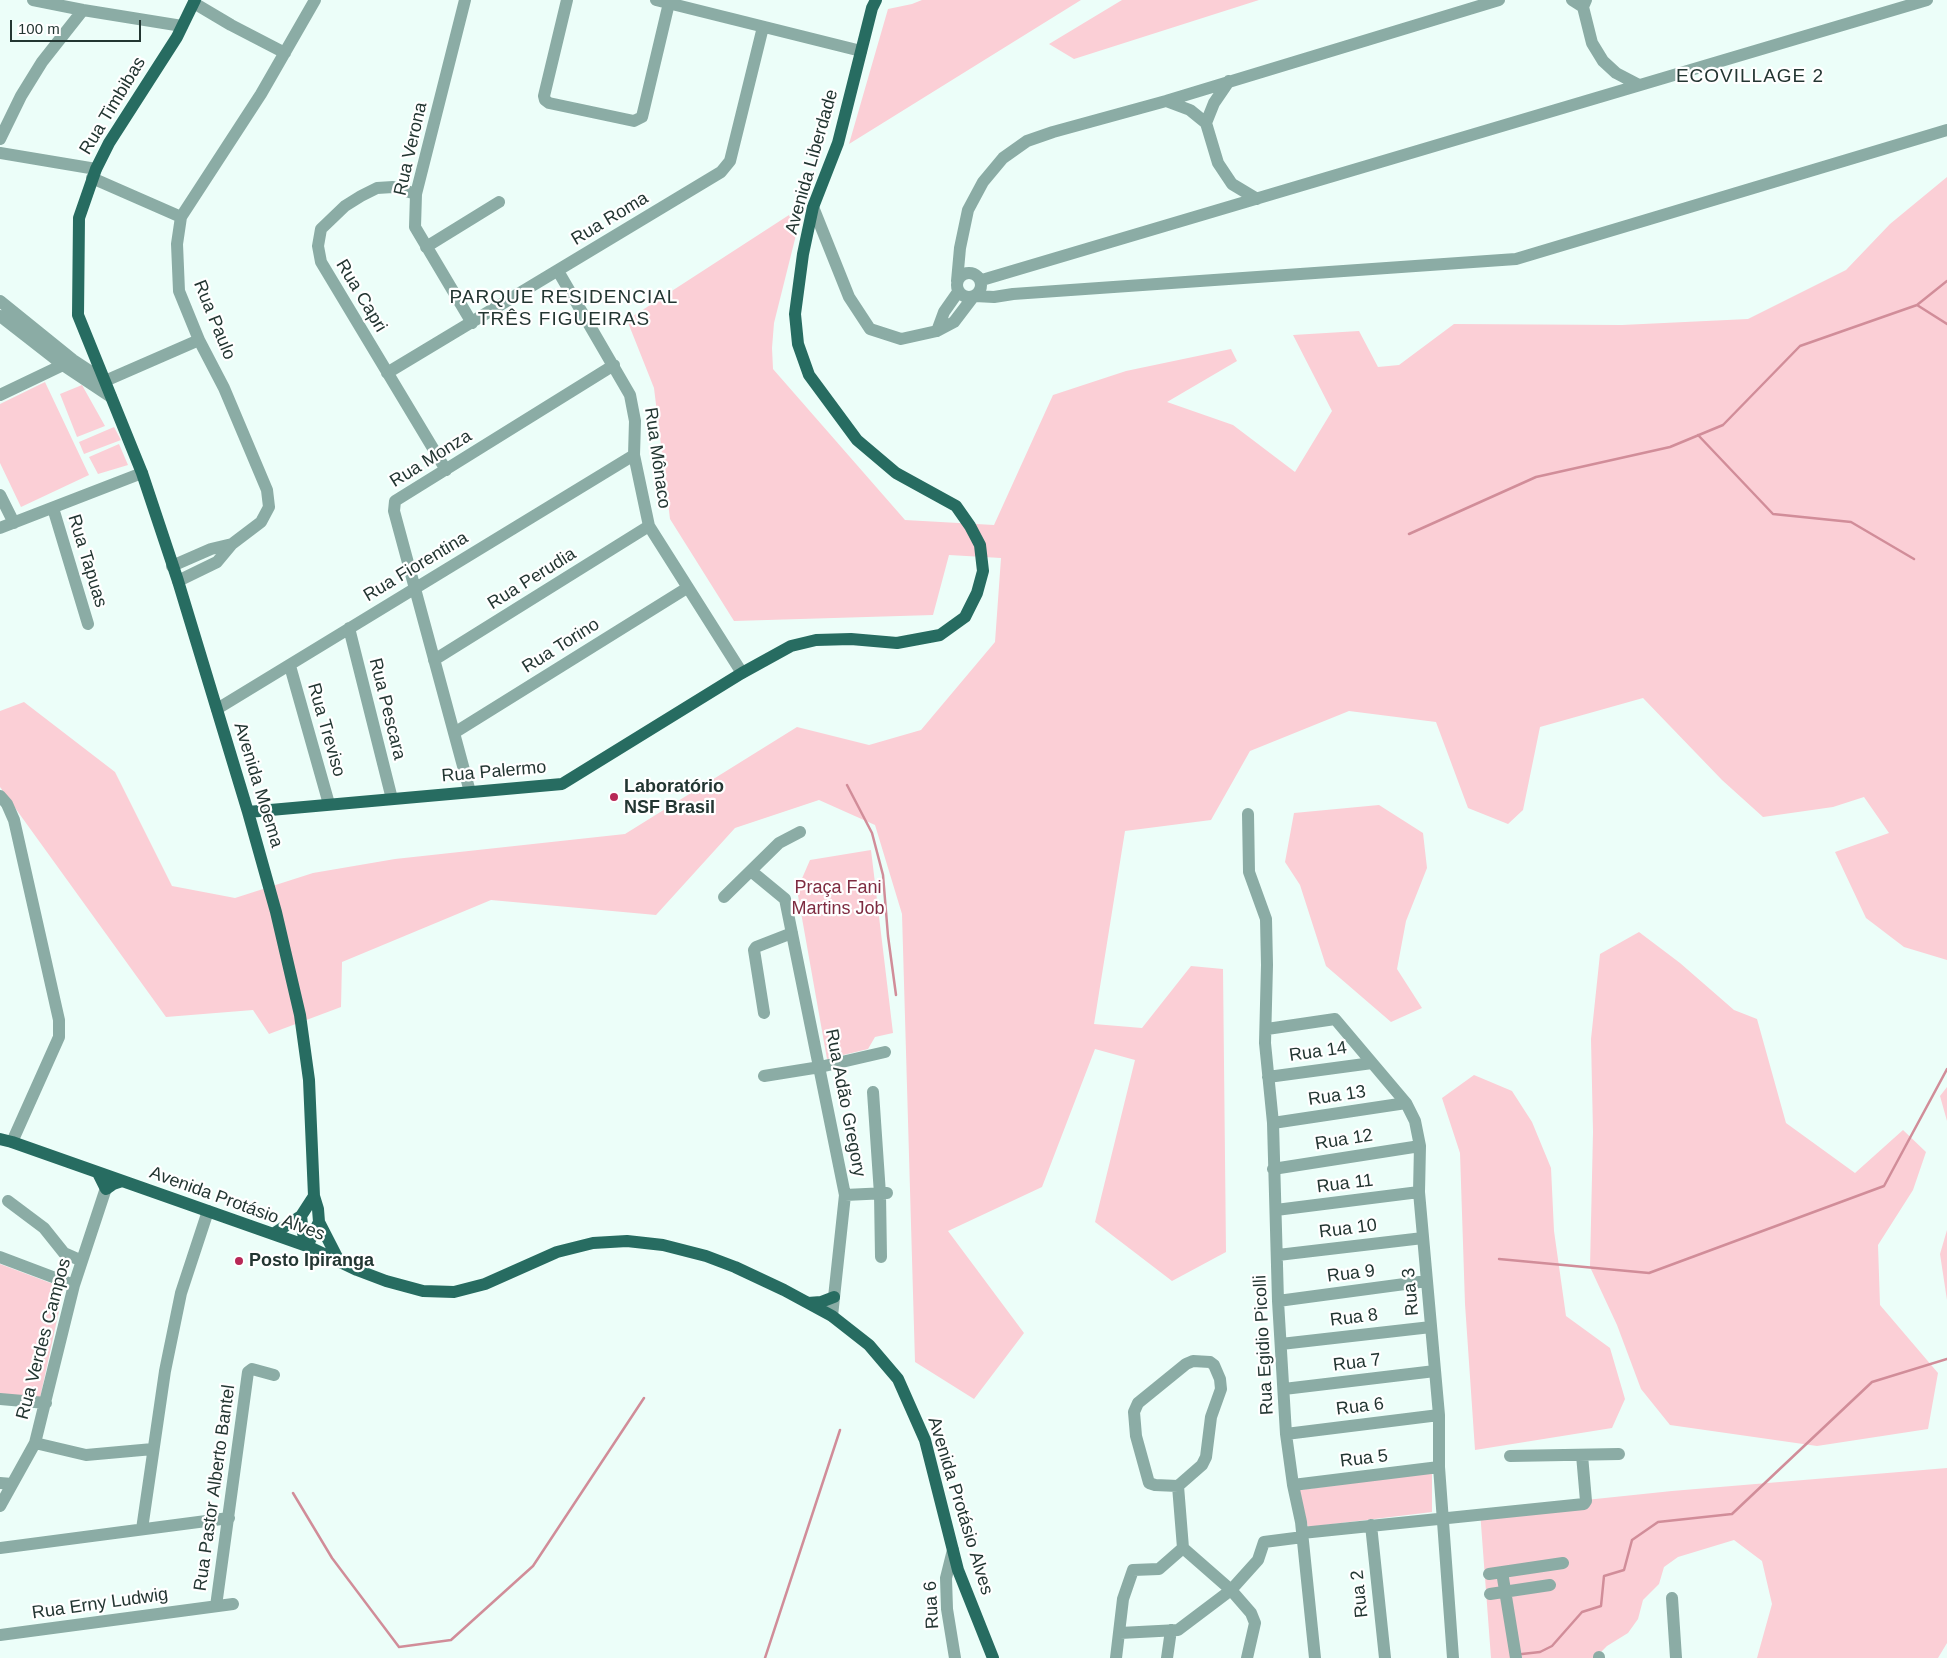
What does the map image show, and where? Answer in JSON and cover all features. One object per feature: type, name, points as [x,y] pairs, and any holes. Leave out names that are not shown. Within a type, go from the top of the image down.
[{"type":"main road","name":"Avenida Liberdade","points":[[742,673],[791,646],[816,640],[851,639],[896,643],[940,635],[965,617],[983,571],[980,545],[956,506],[896,473],[857,440],[809,374],[798,344],[795,314],[803,254],[813,207],[838,143],[872,8],[876,0]]},
{"type":"main road","name":"Rua Timbibas","points":[[105,381],[78,316],[79,218],[94,174],[109,143],[176,37],[194,1]]},
{"type":"main road","name":"Avenida Moema","points":[[105,381],[142,473],[178,581],[248,812],[276,912],[300,1015],[309,1080],[314,1196],[319,1222],[339,1261]]},
{"type":"main road","name":"Rua Palermo","points":[[248,812],[562,784],[742,673]]},
{"type":"main road","name":"Avenida Protásio Alves","points":[[6,1140],[105,1179],[122,1181],[307,1246],[357,1270],[386,1281],[423,1291],[454,1292],[485,1284],[557,1252],[593,1243],[627,1241],[663,1245],[706,1256],[736,1267],[808,1303],[832,1316],[869,1345],[898,1379],[925,1440],[953,1550],[971,1605],[993,1658]]},
{"type":"main road","points":[[273,1234],[301,1216],[314,1196]]},
{"type":"main road","points":[[301,1216],[307,1246]]},
{"type":"main road","points":[[307,1246],[319,1222]]},
{"type":"main road","points":[[808,1303],[821,1302],[834,1297]]},
{"type":"street","points":[[33,0],[182,26]]},
{"type":"street","name":"Rua Paulo","points":[[178,581],[217,562],[232,544],[261,522],[269,507],[267,490],[224,388],[200,340],[179,290],[177,244],[181,217],[261,94],[315,0]]},
{"type":"street","name":"Rua Verona","points":[[465,0],[416,194],[415,227],[472,323]]},
{"type":"street","points":[[567,0],[544,96],[546,100],[549,103],[634,121],[642,117],[669,3]]},
{"type":"street","points":[[656,0],[861,51]]},
{"type":"street","points":[[1499,0],[1027,141],[1003,158],[983,182],[968,210],[960,248],[958,287],[965,297],[974,296],[982,298],[1011,294],[1516,258],[1947,130]]},
{"type":"street","points":[[937,332],[944,312],[958,287],[961,276],[976,277],[1021,268],[1071,254],[1914,2],[1928,0]]},
{"type":"street","points":[[194,1],[231,25],[285,53]]},
{"type":"street","points":[[1580,2],[1592,42],[1603,61],[1616,73],[1639,85]]},
{"type":"street","points":[[0,139],[21,96],[42,62],[84,10]]},
{"type":"street","name":"Rua Roma","points":[[386,373],[558,271],[727,166],[730,161],[763,27]]},
{"type":"street","points":[[1206,124],[1214,103],[1229,81]]},
{"type":"street","points":[[1166,101],[1190,110],[1206,124],[1218,163],[1227,177],[1232,184],[1256,199]]},
{"type":"street","points":[[0,153],[94,174],[181,217]]},
{"type":"street","name":"Rua Capri","points":[[416,194],[393,187],[378,188],[345,206],[321,229],[318,246],[320,262],[446,470]]},
{"type":"street","points":[[426,247],[499,202]]},
{"type":"street","points":[[813,207],[849,297],[870,329],[901,339],[937,332],[954,322],[981,286],[960,248]]},
{"type":"street","points":[[1011,294],[1013,277],[1021,268]]},
{"type":"street","name":"Rua Mônaco","points":[[558,271],[630,395],[635,421],[634,455],[649,526],[742,673]]},
{"type":"street","points":[[976,277],[1011,294]]},
{"type":"street","points":[[0,301],[68,363],[111,398]]},
{"type":"street","points":[[0,316],[68,363],[105,381],[200,340]]},
{"type":"street","points":[[0,395],[68,363]]},
{"type":"street","name":"Rua Monza","points":[[470,792],[415,588],[394,506],[395,501],[614,365]]},
{"type":"street","name":"Rua Fiorentina","points":[[216,709],[290,666],[349,628],[634,455]]},
{"type":"street","points":[[0,528],[142,473]]},
{"type":"street","points":[[0,494],[14,523]]},
{"type":"street","name":"Rua Tapuas","points":[[53,508],[88,624]]},
{"type":"street","name":"Rua Perudia","points":[[434,660],[649,526]]},
{"type":"street","name":"Rua Paulo","points":[[172,566],[210,549],[232,544]]},
{"type":"street","name":"Rua Torino","points":[[454,734],[687,588]]},
{"type":"street","name":"Rua Pescara","points":[[349,628],[392,799]]},
{"type":"street","name":"Rua Treviso","points":[[290,666],[328,804]]},
{"type":"street","points":[[0,796],[7,804],[14,820],[59,1020],[59,1037],[6,1140]]},
{"type":"street","name":"Rua Egidio Picolli","points":[[1248,814],[1249,872],[1266,919],[1266,1042],[1273,1123],[1278,1301],[1286,1434],[1302,1535],[1315,1658]]},
{"type":"street","points":[[724,896],[779,843],[800,832]]},
{"type":"street","name":"Rua Adão Gregory","points":[[752,870],[785,899],[845,1195],[832,1316]]},
{"type":"street","points":[[764,1013],[754,950],[756,947],[792,933]]},
{"type":"street","name":"Rua 3","points":[[1267,1029],[1335,1019],[1406,1103],[1415,1121],[1420,1146],[1419,1192],[1439,1415],[1439,1467],[1453,1658]]},
{"type":"street","points":[[764,1076],[820,1067],[885,1052]]},
{"type":"street","name":"Rua 14","points":[[1268,1077],[1372,1062]]},
{"type":"street","points":[[873,1092],[884,1194],[881,1257]]},
{"type":"street","name":"Rua 13","points":[[1273,1123],[1406,1103]]},
{"type":"street","name":"Rua 12","points":[[1273,1169],[1420,1146]]},
{"type":"street","name":"Rua Verdes Campos","points":[[0,1506],[6,1484],[35,1443],[74,1285],[105,1179]]},
{"type":"street","name":"Rua 11","points":[[1276,1210],[1419,1192]]},
{"type":"street","points":[[845,1195],[884,1194]]},
{"type":"street","points":[[8,1201],[44,1228],[64,1252],[82,1261]]},
{"type":"street","points":[[142,1529],[165,1371],[182,1293],[208,1211]]},
{"type":"street","name":"Rua 10","points":[[1278,1255],[1423,1238]]},
{"type":"street","points":[[0,1257],[74,1285]]},
{"type":"street","name":"Rua 9","points":[[1278,1301],[1427,1281]]},
{"type":"street","name":"Rua 8","points":[[1281,1344],[1431,1327]]},
{"type":"street","points":[[1210,1362],[1214,1365],[1220,1379],[1221,1389],[1211,1416],[1206,1457],[1202,1465],[1178,1486],[1149,1483],[1136,1436],[1134,1412],[1138,1403],[1188,1363],[1210,1362]]},
{"type":"street","name":"Rua Pastor Alberto Bantel","points":[[216,1606],[248,1372],[252,1369],[274,1375]]},
{"type":"street","name":"Rua 7","points":[[1284,1389],[1435,1371]]},
{"type":"street","points":[[0,1399],[46,1403]]},
{"type":"street","name":"Rua 6","points":[[1286,1434],[1439,1415]]},
{"type":"street","points":[[35,1443],[86,1456],[153,1449]]},
{"type":"street","points":[[1510,1456],[1619,1454]]},
{"type":"street","points":[[1120,1633],[1178,1630],[1231,1590],[1258,1560],[1264,1542],[1371,1526],[1584,1504],[1586,1501],[1582,1455]]},
{"type":"street","name":"Rua 5","points":[[1293,1485],[1439,1467]]},
{"type":"street","points":[[1178,1486],[1183,1548],[1231,1590],[1253,1617],[1255,1622],[1247,1658]]},
{"type":"street","points":[[0,1548],[229,1518]]},
{"type":"street","name":"Rua 2","points":[[1371,1526],[1385,1658]]},
{"type":"street","points":[[1116,1658],[1123,1599],[1133,1570],[1159,1569],[1183,1548]]},
{"type":"street","name":"Rua 6","points":[[953,1550],[946,1578],[947,1609],[955,1658]]},
{"type":"street","points":[[1516,1658],[1505,1592],[1496,1573],[1563,1564]]},
{"type":"street","points":[[1490,1594],[1550,1586]]},
{"type":"street","points":[[1672,1598],[1676,1658]]},
{"type":"street","name":"Rua Erny Ludwig","points":[[0,1635],[234,1604]]},
{"type":"street","points":[[1167,1658],[1171,1630]]},
{"type":"green space","points":[[922,0],[1081,0],[849,144],[888,9]]},
{"type":"green space","points":[[1122,0],[1259,0],[1074,59],[1049,44]]},
{"type":"green space","points":[[1947,177],[1947,960],[1904,947],[1866,918],[1835,852],[1889,833],[1864,797],[1833,807],[1763,817],[1722,780],[1643,698],[1540,727],[1523,810],[1508,824],[1468,808],[1436,722],[1349,711],[1250,751],[1211,820],[1125,831],[1094,1024],[1142,1028],[1191,966],[1223,969],[1226,1252],[1172,1281],[1095,1222],[1135,1060],[1095,1049],[1042,1187],[948,1231],[1024,1333],[974,1399],[915,1362],[902,914],[875,825],[819,800],[735,828],[656,915],[491,900],[342,962],[341,1007],[269,1034],[253,1010],[166,1017],[0,787],[0,711],[24,702],[115,772],[172,886],[235,898],[313,873],[395,859],[625,834],[797,727],[869,745],[921,730],[995,642],[1001,558],[949,555],[933,615],[734,621],[670,519],[654,388],[627,320],[789,215],[796,235],[774,323],[773,369],[905,520],[994,525],[1053,395],[1126,371],[1231,349],[1237,361],[1167,402],[1233,425],[1295,472],[1332,411],[1293,335],[1359,331],[1378,367],[1399,365],[1454,324],[1622,325],[1748,319],[1846,270],[1890,224]]},
{"type":"green space","points":[[45,382],[89,475],[21,507],[0,463],[0,404]]},
{"type":"green space","points":[[82,385],[105,426],[77,437],[60,394]]},
{"type":"green space","points":[[114,427],[121,440],[84,454],[79,442]]},
{"type":"green space","points":[[119,444],[128,465],[98,474],[89,457]]},
{"type":"green space","points":[[1379,805],[1423,833],[1427,868],[1406,921],[1397,969],[1422,1008],[1391,1022],[1326,966],[1300,885],[1285,862],[1294,813]]},
{"type":"green space","name":"Praça Fani Martins Job","points":[[871,850],[893,1033],[875,1037],[868,1049],[827,1059],[797,890],[810,860]]},
{"type":"green space","points":[[1639,932],[1680,963],[1734,1010],[1757,1019],[1786,1123],[1855,1173],[1903,1130],[1926,1152],[1913,1190],[1878,1245],[1880,1305],[1938,1373],[1928,1429],[1817,1446],[1670,1425],[1641,1389],[1617,1325],[1590,1267],[1593,1132],[1591,1039],[1600,954]]},
{"type":"green space","points":[[1474,1075],[1512,1091],[1532,1122],[1551,1168],[1554,1231],[1566,1316],[1610,1348],[1625,1399],[1612,1428],[1475,1450],[1465,1304],[1460,1153],[1442,1098]]},
{"type":"green space","points":[[1947,1087],[1947,1121],[1940,1096]]},
{"type":"green space","points":[[1947,1230],[1947,1300],[1940,1254]]},
{"type":"green space","points":[[0,1264],[64,1288],[40,1398],[0,1395]]},
{"type":"green space","points":[[1947,1468],[1947,1643],[1938,1658],[1757,1658],[1772,1604],[1762,1561],[1734,1540],[1678,1557],[1664,1567],[1659,1584],[1643,1600],[1638,1619],[1628,1633],[1607,1646],[1595,1658],[1491,1658],[1480,1511],[1672,1491]]},
{"type":"green space","points":[[1432,1473],[1432,1512],[1308,1527],[1299,1490]]},
{"type":"waterway","points":[[1409,534],[1536,477],[1670,447],[1723,425],[1800,346],[1917,305],[1947,281]]},
{"type":"waterway","points":[[1917,305],[1947,324]]},
{"type":"waterway","points":[[1698,435],[1773,514],[1851,522],[1914,559]]},
{"type":"waterway","points":[[847,785],[872,833],[883,875],[888,936],[896,995]]},
{"type":"waterway","points":[[1499,1259],[1649,1273],[1884,1186],[1947,1069]]},
{"type":"waterway","points":[[1522,1654],[1540,1652],[1552,1646],[1582,1612],[1601,1606],[1604,1576],[1624,1570],[1632,1540],[1658,1522],[1732,1514],[1872,1382],[1947,1359]]},
{"type":"waterway","points":[[293,1493],[332,1558],[399,1647],[451,1640],[533,1566],[644,1398]]},
{"type":"waterway","points":[[765,1658],[840,1430]]},
{"type":"place","name":"Laboratório NSF Brasil","points":[[614,797]]},
{"type":"place","name":"Posto Ipiranga","points":[[239,1261]]},
{"type":"district","name":"ECOVILLAGE 2","points":[[1750,77]]},
{"type":"district","name":"PARQUE RESIDENCIAL TRÊS FIGUEIRAS","points":[[564,309]]}]
